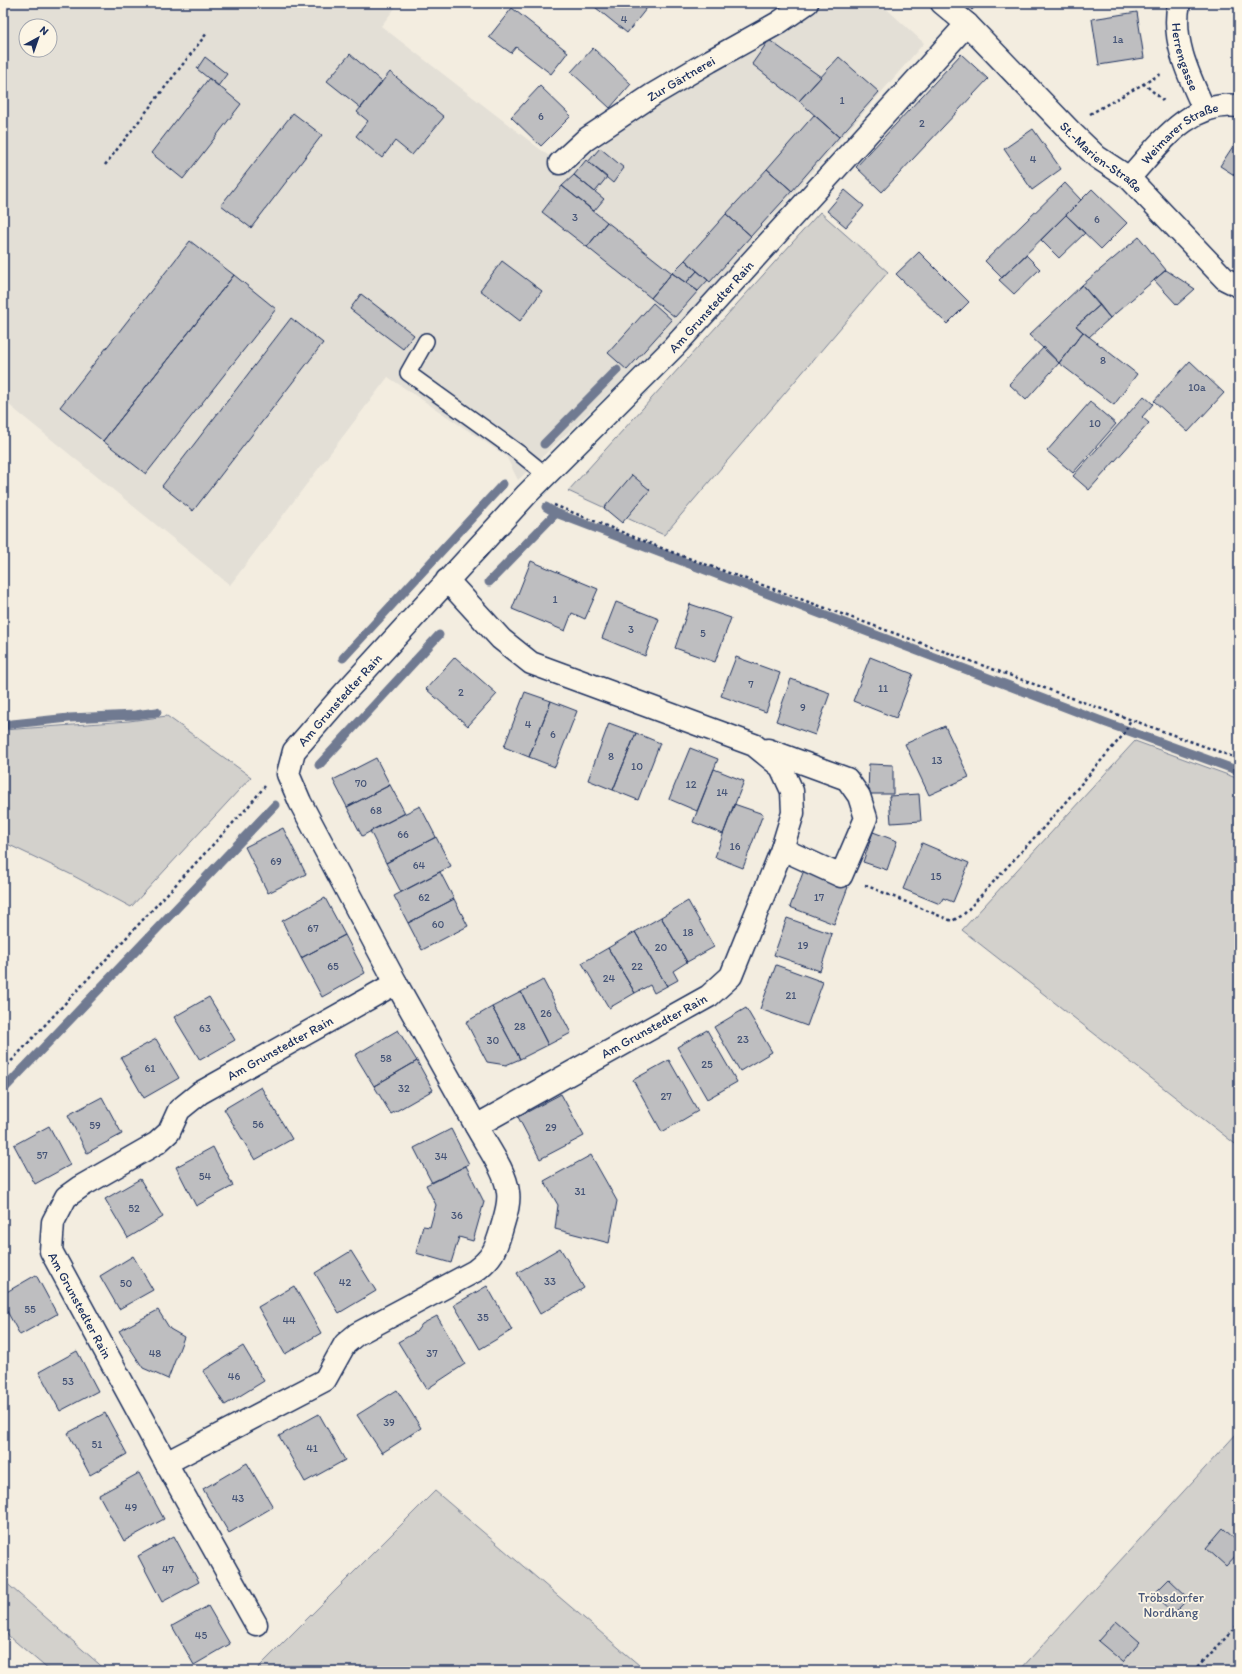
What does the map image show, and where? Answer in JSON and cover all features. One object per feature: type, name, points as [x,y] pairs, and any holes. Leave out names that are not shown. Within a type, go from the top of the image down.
[{"type":"street","name":"Zur Gärtnerei","points":[[560,163],[585,140],[654,94],[710,60],[778,23],[807,3]]},
{"type":"street","name":"St.-Marien-Straße","points":[[942,3],[967,24],[1071,132],[1098,157],[1129,178],[1225,279],[1239,286]]},
{"type":"street","name":"Herrengasse","points":[[1179,3],[1177,14],[1177,37],[1184,62],[1204,109]]},
{"type":"street","name":"Am Grunstedter Rain","points":[[166,1464],[325,1380],[345,1344],[357,1334],[475,1271],[488,1261],[497,1246],[507,1208],[508,1192],[503,1174],[396,983],[300,802],[288,774],[294,751],[339,699],[527,494],[674,347],[967,24]]},
{"type":"street","name":"Weimarer Straße","points":[[1129,178],[1159,145],[1185,120],[1204,109],[1225,104],[1239,106]]},
{"type":"street","name":"Am Grunstedter Rain","points":[[447,580],[501,639],[531,663],[848,779],[859,796],[866,818],[841,876]]},
{"type":"street","name":"Am Grunstedter Rain","points":[[476,1126],[709,996],[731,976],[782,850],[793,813],[792,790],[781,767],[754,744]]},
{"type":"street","points":[[782,850],[841,876]]},
{"type":"street","name":"Am Grunstedter Rain","points":[[256,1624],[166,1464],[51,1250],[53,1222],[66,1197],[80,1187],[157,1143],[169,1132],[179,1110],[200,1093],[396,983]]},
{"type":"lane","points":[[426,341],[408,373],[519,453],[546,475]]},
{"type":"path","points":[[105,165],[207,33]]},
{"type":"path","points":[[1071,132],[1093,110],[1184,62]]},
{"type":"path","points":[[527,494],[677,554],[1239,759]]},
{"type":"path","points":[[841,876],[952,921],[963,915],[1044,827],[1124,734],[1131,719]]},
{"type":"path","points":[[3,1070],[265,786]]},
{"type":"path","points":[[1194,1671],[1239,1624]]},
{"type":"shaded area","points":[[3,3],[399,3],[381,26],[567,170],[647,112],[756,42],[810,14],[826,3],[880,3],[924,43],[674,331],[518,480],[506,456],[388,377],[230,585],[3,400]]},
{"type":"green space","points":[[820,212],[888,272],[664,535],[568,491]]},
{"type":"green space","points":[[167,716],[251,777],[131,907],[70,874],[3,842],[3,730],[129,721]]},
{"type":"green space","points":[[1135,741],[1239,779],[1239,1147],[962,930]]},
{"type":"green space","name":"Tröbsdorfer Nordhang","points":[[1238,1432],[1239,1671],[1019,1671]]},
{"type":"green space","points":[[435,1491],[646,1671],[255,1671]]},
{"type":"green space","points":[[3,1580],[107,1671],[50,1671],[3,1631]]},
{"type":"building","points":[[590,3],[649,3],[650,4],[627,33]]},
{"type":"building","points":[[742,3],[751,3],[748,7]]},
{"type":"building","points":[[965,3],[979,3],[972,10]]},
{"type":"building","points":[[512,8],[568,52],[551,74],[516,47],[511,53],[489,37]]},
{"type":"building","points":[[1137,12],[1144,58],[1099,65],[1092,19]]},
{"type":"building","points":[[769,40],[821,77],[799,101],[752,64]]},
{"type":"building","points":[[593,48],[631,84],[610,108],[571,72]]},
{"type":"building","points":[[350,54],[382,82],[361,108],[327,81]]},
{"type":"building","points":[[961,54],[988,79],[882,192],[856,167]]},
{"type":"building","points":[[205,57],[227,74],[218,86],[197,69]]},
{"type":"building","points":[[839,57],[879,92],[839,137],[799,101]]},
{"type":"building","points":[[390,72],[444,117],[412,155],[395,141],[382,158],[356,136],[368,121],[357,112]]},
{"type":"building","points":[[209,78],[241,104],[183,179],[151,153]]},
{"type":"building","points":[[540,86],[571,116],[541,146],[511,117]]},
{"type":"building","points":[[293,113],[322,135],[251,228],[221,205]]},
{"type":"building","points":[[814,115],[839,137],[792,191],[767,169]]},
{"type":"building","points":[[1033,129],[1061,169],[1032,190],[1004,149]]},
{"type":"building","points":[[1239,137],[1239,178],[1220,166]]},
{"type":"building","points":[[600,148],[624,168],[613,183],[588,162]]},
{"type":"building","points":[[586,160],[607,177],[595,192],[574,175]]},
{"type":"building","points":[[767,169],[792,191],[751,236],[726,214]]},
{"type":"building","points":[[574,175],[604,199],[594,211],[562,186]]},
{"type":"building","points":[[1065,183],[1081,200],[1002,278],[985,261]]},
{"type":"building","points":[[562,186],[607,222],[587,247],[542,212]]},
{"type":"building","points":[[1092,189],[1127,223],[1101,249],[1066,215]]},
{"type":"building","points":[[845,190],[864,206],[846,227],[827,211]]},
{"type":"building","points":[[726,214],[751,236],[710,282],[685,260]]},
{"type":"building","points":[[1066,215],[1085,233],[1059,258],[1041,240]]},
{"type":"building","points":[[607,222],[672,273],[651,298],[587,247]]},
{"type":"building","points":[[1139,237],[1166,270],[1110,318],[1082,285]]},
{"type":"building","points":[[190,241],[234,275],[103,441],[60,407]]},
{"type":"building","points":[[919,252],[969,302],[947,324],[896,274]]},
{"type":"building","points":[[1026,255],[1040,269],[1014,294],[999,280]]},
{"type":"building","points":[[685,260],[697,271],[686,283],[672,273]]},
{"type":"building","points":[[502,261],[542,291],[520,321],[480,290]]},
{"type":"building","points":[[1166,270],[1195,289],[1177,305],[1154,280]]},
{"type":"building","points":[[697,271],[708,280],[698,291],[686,283]]},
{"type":"building","points":[[672,273],[698,291],[675,317],[651,298]]},
{"type":"building","points":[[234,275],[276,309],[146,474],[103,441]]},
{"type":"building","points":[[1082,285],[1100,305],[1076,326],[1083,332],[1059,363],[1029,335]]},
{"type":"building","points":[[361,294],[414,335],[403,349],[350,309]]},
{"type":"building","points":[[653,303],[672,320],[627,370],[608,353]]},
{"type":"building","points":[[1100,305],[1110,318],[1089,337],[1076,326]]},
{"type":"building","points":[[291,318],[323,343],[193,511],[162,486]]},
{"type":"building","points":[[1083,332],[1137,374],[1114,405],[1059,363]]},
{"type":"building","points":[[1044,347],[1059,363],[1026,400],[1009,384]]},
{"type":"building","points":[[1190,361],[1224,393],[1188,432],[1154,401]]},
{"type":"building","points":[[1144,396],[1153,404],[1142,417],[1149,423],[1089,490],[1073,476]]},
{"type":"building","points":[[1090,402],[1116,424],[1073,473],[1047,451]]},
{"type":"building","points":[[632,475],[650,490],[622,523],[604,508]]},
{"type":"building","points":[[531,561],[598,589],[585,619],[572,613],[565,631],[512,609]]},
{"type":"building","points":[[616,602],[659,619],[645,656],[602,638]]},
{"type":"building","points":[[690,604],[731,618],[715,662],[675,648]]},
{"type":"building","points":[[455,657],[497,694],[468,726],[426,689]]},
{"type":"building","points":[[736,657],[780,673],[766,712],[721,696]]},
{"type":"building","points":[[870,657],[913,674],[896,718],[853,701]]},
{"type":"building","points":[[791,679],[830,693],[815,735],[776,721]]},
{"type":"building","points":[[525,692],[551,701],[529,757],[504,747]]},
{"type":"building","points":[[551,701],[577,711],[555,767],[529,757]]},
{"type":"building","points":[[609,723],[636,733],[613,790],[588,780]]},
{"type":"building","points":[[945,726],[969,777],[929,795],[905,744]]},
{"type":"building","points":[[636,733],[660,743],[638,800],[613,790]]},
{"type":"building","points":[[690,748],[718,759],[697,811],[669,799]]},
{"type":"building","points":[[376,758],[390,785],[347,807],[333,780]]},
{"type":"building","points":[[869,764],[893,765],[893,794],[868,794]]},
{"type":"building","points":[[714,769],[744,781],[723,834],[693,822]]},
{"type":"building","points":[[390,785],[405,813],[362,836],[347,807]]},
{"type":"building","points":[[919,794],[921,821],[891,823],[889,796]]},
{"type":"building","points":[[734,804],[763,814],[743,868],[715,857]]},
{"type":"building","points":[[420,806],[436,837],[386,863],[370,831]]},
{"type":"building","points":[[283,828],[306,874],[268,893],[245,847]]},
{"type":"building","points":[[873,832],[897,841],[887,870],[863,862]]},
{"type":"building","points":[[436,837],[451,866],[401,892],[386,863]]},
{"type":"building","points":[[922,843],[969,863],[953,902],[943,898],[940,904],[903,889]]},
{"type":"building","points":[[804,870],[848,887],[834,924],[790,907]]},
{"type":"building","points":[[440,872],[454,899],[408,923],[394,896]]},
{"type":"building","points":[[325,898],[345,935],[301,958],[282,921]]},
{"type":"building","points":[[454,899],[468,926],[422,950],[408,923]]},
{"type":"building","points":[[688,901],[714,947],[687,962],[661,917]]},
{"type":"building","points":[[661,917],[687,962],[673,971],[678,980],[667,986],[635,932]]},
{"type":"building","points":[[787,918],[832,934],[820,971],[774,955]]},
{"type":"building","points":[[635,932],[667,986],[654,993],[650,985],[635,993],[608,948]]},
{"type":"building","points":[[345,935],[365,973],[322,997],[301,958]]},
{"type":"building","points":[[608,948],[635,993],[609,1008],[582,963]]},
{"type":"building","points":[[776,965],[823,982],[807,1026],[760,1009]]},
{"type":"building","points":[[543,980],[571,1033],[548,1045],[521,992]]},
{"type":"building","points":[[521,992],[548,1045],[520,1059],[492,1007]]},
{"type":"building","points":[[209,997],[235,1040],[200,1060],[174,1017]]},
{"type":"building","points":[[492,1007],[520,1059],[506,1065],[487,1062],[466,1022]]},
{"type":"building","points":[[746,1008],[772,1052],[740,1071],[714,1027]]},
{"type":"building","points":[[398,1030],[417,1061],[374,1086],[355,1055]]},
{"type":"building","points":[[707,1030],[737,1082],[707,1099],[677,1047]]},
{"type":"building","points":[[156,1039],[179,1078],[144,1098],[121,1058]]},
{"type":"building","points":[[669,1060],[698,1111],[662,1132],[633,1080]]},
{"type":"building","points":[[417,1061],[433,1090],[391,1114],[374,1086]]},
{"type":"building","points":[[261,1087],[292,1139],[255,1160],[224,1109]]},
{"type":"building","points":[[561,1094],[584,1136],[540,1159],[518,1117]]},
{"type":"building","points":[[102,1097],[122,1134],[87,1153],[68,1115]]},
{"type":"building","points":[[49,1126],[70,1165],[35,1184],[14,1145]]},
{"type":"building","points":[[451,1129],[469,1164],[432,1183],[414,1148]]},
{"type":"building","points":[[213,1147],[233,1186],[196,1206],[176,1167]]},
{"type":"building","points":[[591,1155],[617,1201],[609,1243],[555,1229],[558,1205],[544,1181]]},
{"type":"building","points":[[466,1166],[484,1202],[473,1241],[459,1237],[451,1263],[416,1253],[423,1226],[430,1227],[436,1205],[426,1185]]},
{"type":"building","points":[[140,1179],[163,1217],[128,1238],[105,1199]]},
{"type":"building","points":[[560,1248],[584,1288],[540,1314],[517,1273]]},
{"type":"building","points":[[351,1251],[376,1291],[339,1313],[315,1273]]},
{"type":"building","points":[[133,1256],[153,1290],[119,1309],[100,1276]]},
{"type":"building","points":[[36,1275],[57,1314],[20,1335],[3,1304],[3,1294]]},
{"type":"building","points":[[294,1286],[321,1333],[285,1354],[258,1307]]},
{"type":"building","points":[[487,1286],[512,1330],[480,1349],[454,1305]]},
{"type":"building","points":[[158,1310],[170,1329],[184,1337],[168,1379],[143,1368],[119,1331]]},
{"type":"building","points":[[437,1316],[465,1364],[427,1389],[398,1342],[416,1332],[422,1324]]},
{"type":"building","points":[[243,1346],[264,1381],[225,1405],[203,1371]]},
{"type":"building","points":[[77,1351],[98,1391],[60,1411],[39,1372]]},
{"type":"building","points":[[397,1390],[421,1428],[382,1453],[357,1415]]},
{"type":"building","points":[[105,1413],[127,1454],[90,1475],[68,1433]]},
{"type":"building","points":[[319,1414],[345,1460],[305,1482],[279,1436]]},
{"type":"building","points":[[247,1463],[273,1507],[229,1533],[203,1489]]},
{"type":"building","points":[[139,1473],[164,1519],[124,1541],[99,1495]]},
{"type":"building","points":[[1223,1528],[1239,1543],[1239,1552],[1226,1566],[1206,1548]]},
{"type":"building","points":[[174,1536],[199,1582],[162,1602],[138,1556]]},
{"type":"building","points":[[1169,1579],[1189,1598],[1174,1613],[1154,1594]]},
{"type":"building","points":[[208,1606],[230,1644],[194,1665],[172,1626]]},
{"type":"building","points":[[1116,1621],[1140,1642],[1123,1662],[1098,1641]]},
{"type":"waterway","points":[[544,444],[617,370]]},
{"type":"waterway","points":[[343,658],[503,484]]},
{"type":"waterway","points":[[546,507],[556,513],[1104,722],[1239,771]]},
{"type":"waterway","points":[[489,582],[556,513]]},
{"type":"waterway","points":[[319,765],[439,635]]},
{"type":"waterway","points":[[3,725],[69,718],[135,715],[157,712]]},
{"type":"waterway","points":[[3,1090],[275,805]]}]
